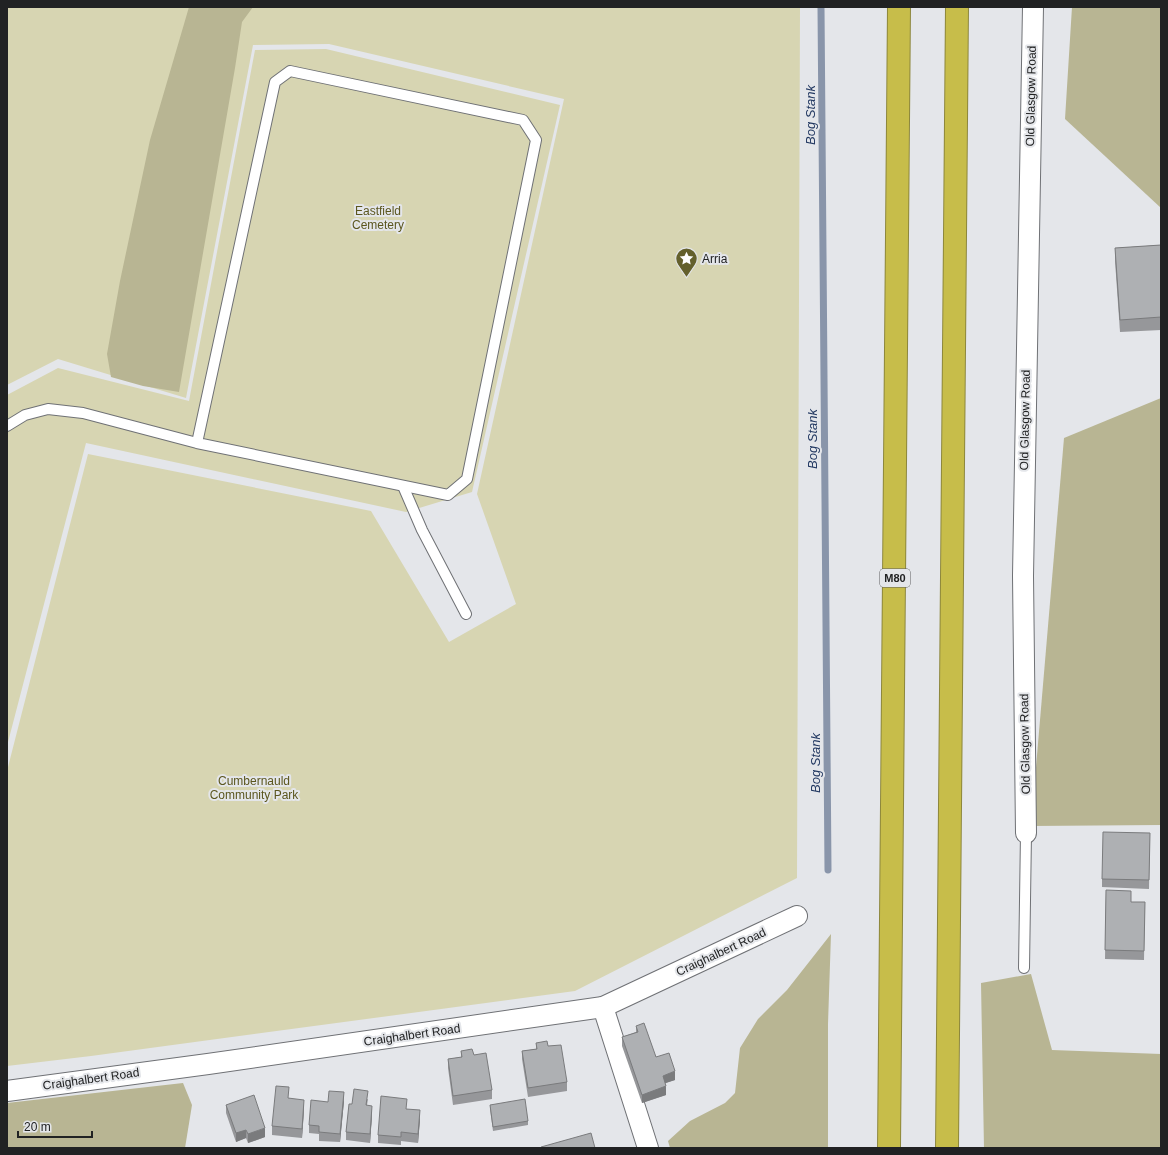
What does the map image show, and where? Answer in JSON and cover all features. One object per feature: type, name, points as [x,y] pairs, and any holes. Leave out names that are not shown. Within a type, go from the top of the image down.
[{"type":"highway","name":"M80","points":[[889,1148],[899,7]]},
{"type":"highway","points":[[947,1148],[957,7]]},
{"type":"street","name":"Old Glasgow Road","points":[[1026,833],[1022,576],[1033,7]]},
{"type":"street","name":"Craighalbert Road","points":[[7,1091],[603,1007],[797,916]]},
{"type":"street","points":[[603,1007],[648,1148]]},
{"type":"lane","points":[[7,426],[25,415],[48,409],[83,413],[197,443],[448,495],[467,479],[536,140],[524,120],[290,71],[275,82],[197,443]]},
{"type":"lane","points":[[403,486],[422,530],[466,614]]},
{"type":"lane","points":[[1024,968],[1026,833]]},
{"type":"green space","name":"Cumbernauld Community Park","points":[[7,7],[800,7],[797,878],[575,991],[7,1066],[7,771],[88,454],[371,511],[449,642],[516,604],[477,494],[564,99],[329,44],[253,45],[186,398],[58,359],[7,385]]},
{"type":"green space","name":"Eastfield Cemetery","points":[[326,49],[560,105],[472,492],[406,512],[86,443],[7,746],[7,395],[58,368],[189,401],[255,50]]},
{"type":"shaded area","points":[[189,7],[253,7],[242,22],[179,392],[143,386],[111,377],[107,354],[120,281],[150,140]]},
{"type":"shaded area","points":[[1072,7],[1161,7],[1161,208],[1065,119]]},
{"type":"shaded area","points":[[1161,398],[1161,825],[1031,826],[1064,438]]},
{"type":"shaded area","points":[[831,934],[828,1024],[828,1148],[670,1148],[668,1141],[690,1121],[725,1103],[735,1093],[740,1048],[758,1019],[787,990]]},
{"type":"shaded area","points":[[1031,974],[1052,1050],[1161,1054],[1161,1148],[984,1148],[981,983]]},
{"type":"shaded area","points":[[183,1083],[192,1105],[185,1148],[7,1148],[7,1103]]},
{"type":"building","points":[[1161,245],[1161,317],[1120,320],[1115,248]]},
{"type":"building","points":[[1103,832],[1150,833],[1149,880],[1102,879]]},
{"type":"building","points":[[1106,890],[1131,891],[1131,902],[1145,902],[1144,951],[1105,950]]},
{"type":"building","points":[[644,1023],[656,1057],[669,1053],[675,1071],[663,1076],[666,1086],[642,1095],[622,1037],[638,1032],[636,1026]]},
{"type":"building","points":[[547,1041],[548,1046],[561,1045],[567,1082],[528,1088],[522,1051],[537,1049],[536,1043]]},
{"type":"building","points":[[472,1049],[474,1055],[486,1053],[492,1090],[453,1096],[448,1059],[462,1057],[461,1051]]},
{"type":"building","points":[[276,1086],[289,1087],[288,1098],[304,1100],[302,1129],[272,1126]]},
{"type":"building","points":[[354,1089],[368,1091],[366,1105],[372,1106],[370,1134],[346,1132],[349,1104],[352,1104]]},
{"type":"building","points":[[329,1091],[344,1092],[340,1134],[319,1132],[319,1126],[309,1125],[311,1100],[328,1102]]},
{"type":"building","points":[[254,1095],[265,1128],[248,1134],[246,1130],[236,1133],[226,1105]]},
{"type":"building","points":[[381,1096],[407,1099],[406,1109],[420,1110],[418,1134],[401,1132],[401,1137],[378,1135]]},
{"type":"building","points":[[525,1099],[528,1121],[493,1127],[490,1105]]},
{"type":"building","points":[[591,1133],[595,1148],[541,1147]]},
{"type":"waterway","name":"Bog Stank","points":[[821,7],[828,870]]},
{"type":"place","name":"Arria","points":[[686,278]]}]
